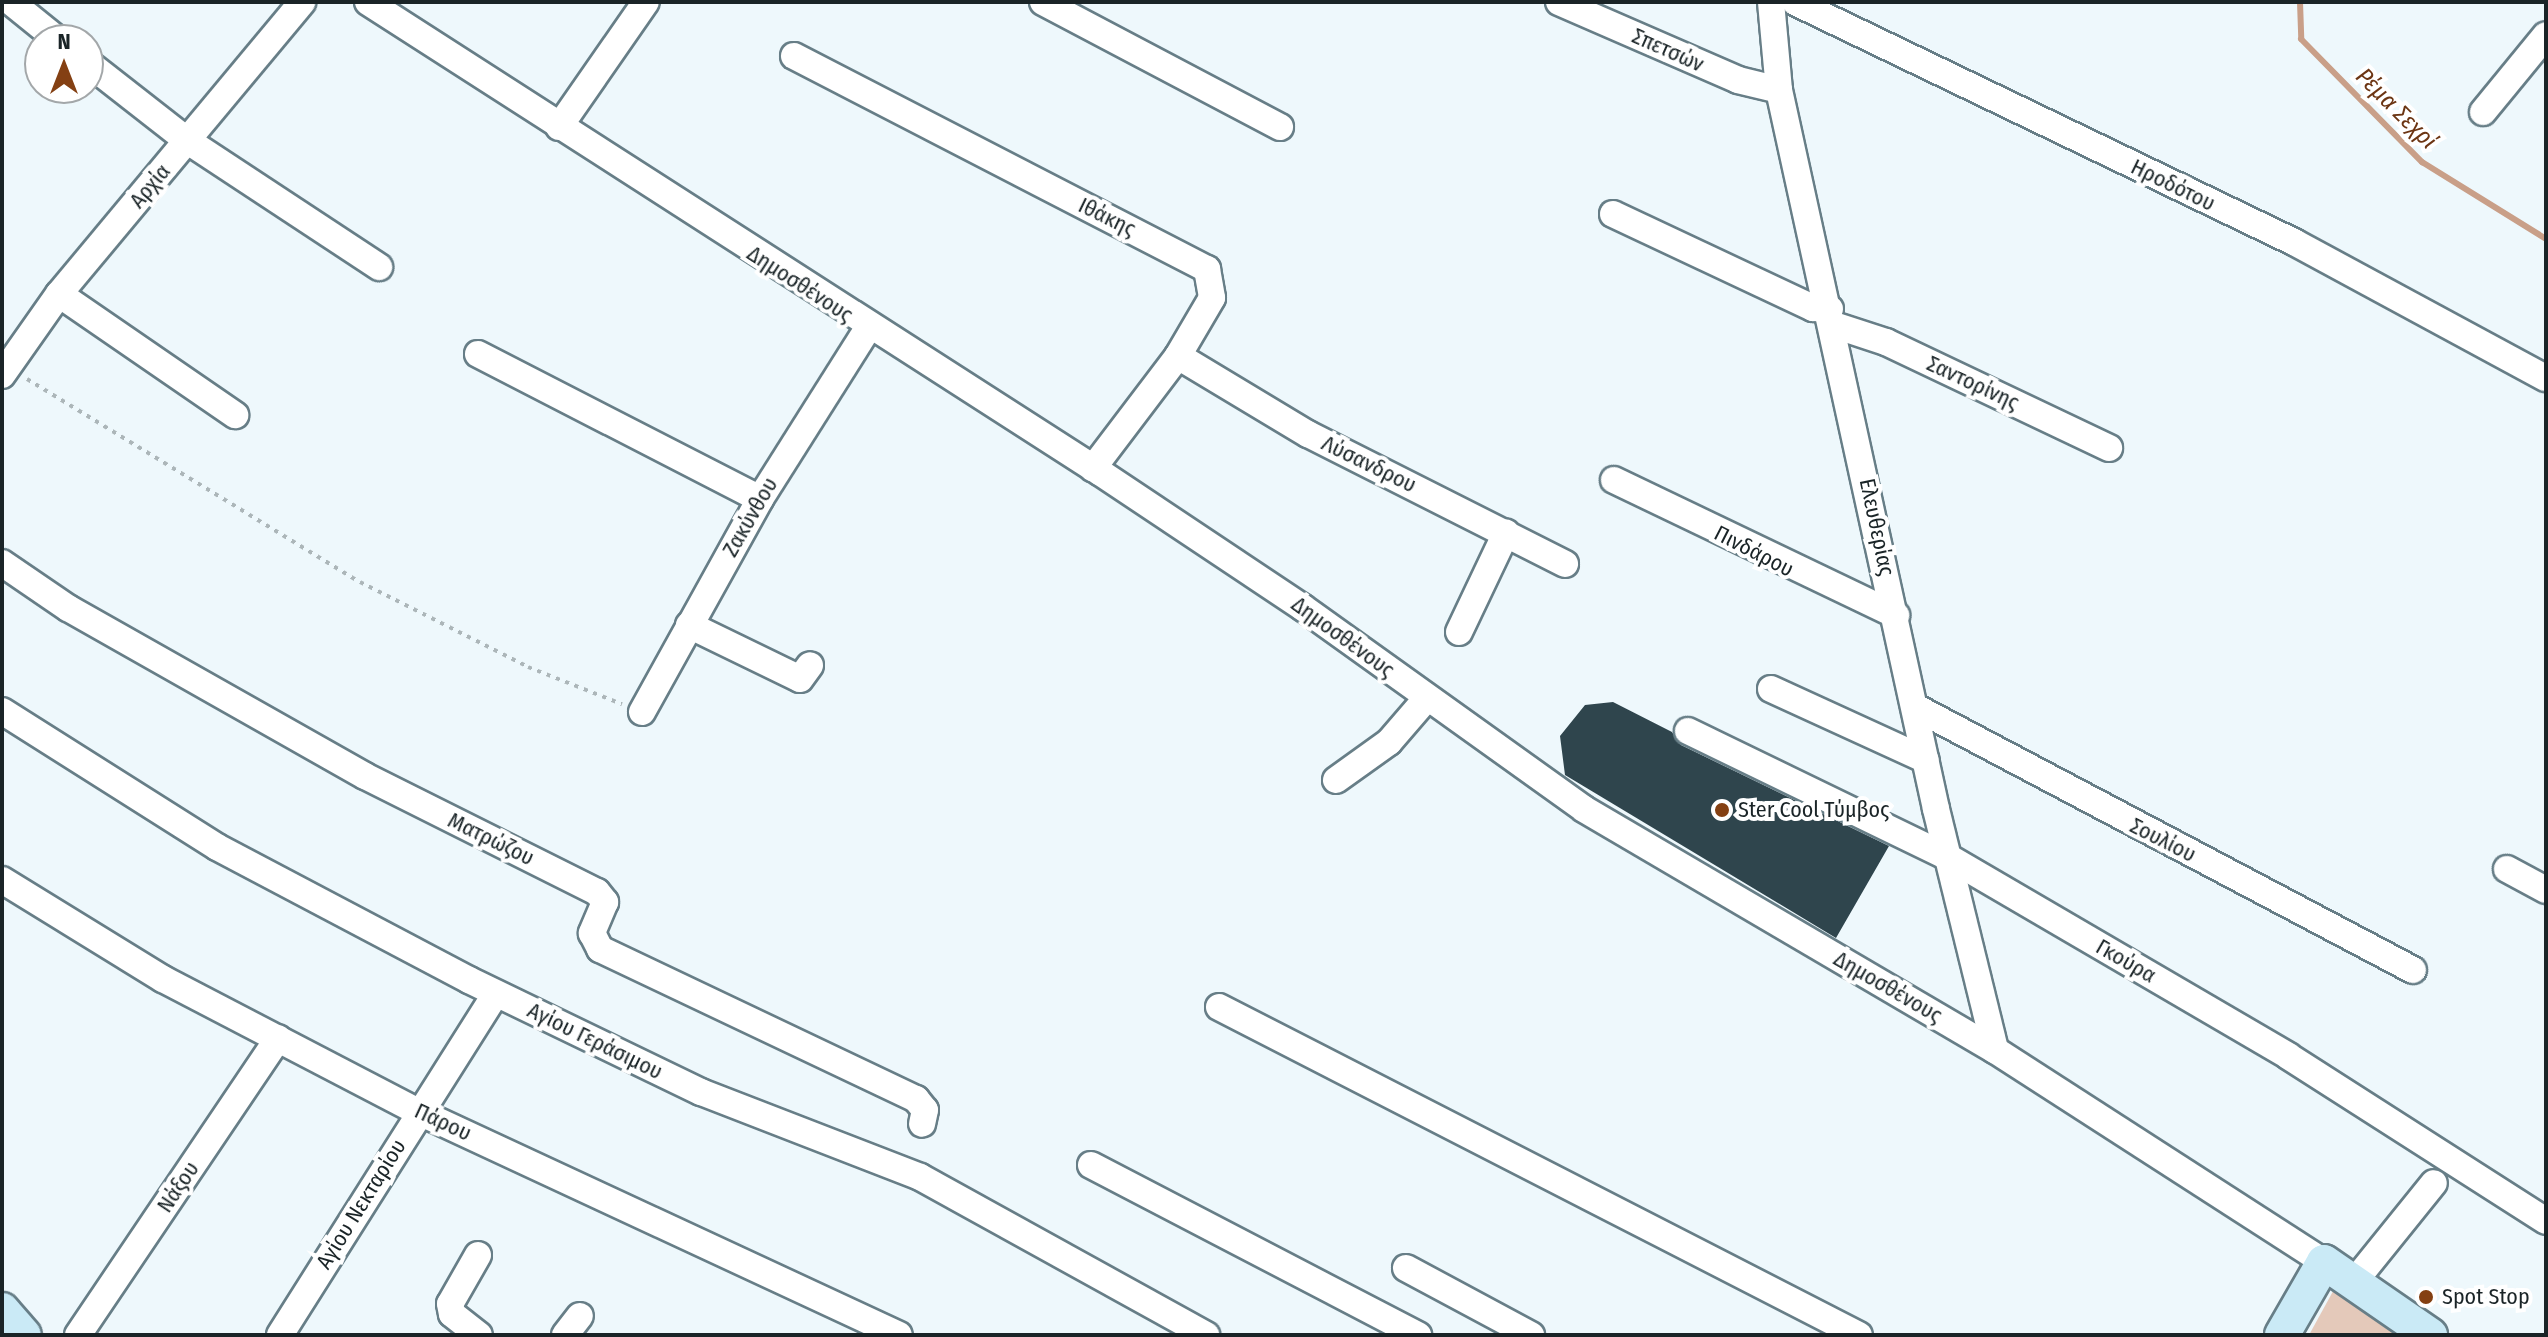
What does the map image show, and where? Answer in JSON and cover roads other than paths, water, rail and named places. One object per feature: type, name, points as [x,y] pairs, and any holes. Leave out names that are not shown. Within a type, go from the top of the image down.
[{"type":"main road","points":[[2282,1335],[2324,1262],[2430,1335]]},
{"type":"street","points":[[11,2],[38,24]]},
{"type":"street","name":"Αρχία","points":[[6,370],[59,294],[302,2]]},
{"type":"street","name":"Δημοσθένους","points":[[368,2],[868,328],[1093,468],[1584,809],[1995,1050],[2324,1262]]},
{"type":"street","points":[[559,127],[646,2]]},
{"type":"street","points":[[1043,2],[1280,127]]},
{"type":"street","name":"Σπετσών","points":[[1559,2],[1738,80],[1779,90]]},
{"type":"street","name":"Ελευθερίας","points":[[1771,2],[1779,90],[1832,317],[1926,760],[1995,1050]]},
{"type":"street","name":"Ηροδότου","points":[[1795,2],[2294,242],[2546,378]]},
{"type":"street","points":[[2483,112],[2546,35]]},
{"type":"street","name":"Ιθάκης","points":[[794,56],[1207,269],[1212,298],[1178,356],[1093,468]]},
{"type":"street","points":[[104,75],[188,141],[379,267]]},
{"type":"street","name":"Σαντορίνης","points":[[1613,214],[2109,448]]},
{"type":"street","points":[[59,294],[235,415]]},
{"type":"street","name":"Ζακύνθου","points":[[642,712],[760,499],[868,328]]},
{"type":"street","points":[[478,354],[760,499]]},
{"type":"street","name":"Λύσανδρου","points":[[1178,356],[1308,434],[1565,564]]},
{"type":"street","name":"Πινδάρου","points":[[1614,480],[1896,615]]},
{"type":"street","points":[[1459,632],[1506,533]]},
{"type":"street","name":"Ματρώζου","points":[[2,563],[68,608],[365,776],[597,892],[605,902],[592,933],[600,949],[916,1099],[925,1110],[922,1124]]},
{"type":"street","points":[[689,625],[800,679],[810,665]]},
{"type":"street","points":[[1771,689],[1926,760]]},
{"type":"street","points":[[1336,780],[1389,742],[1427,698]]},
{"type":"street","name":"Σουλίου","points":[[1915,707],[2413,970]]},
{"type":"street","name":"Αγίου Γεράσιμου","points":[[2,711],[217,847],[496,993],[701,1092],[920,1177],[1206,1335]]},
{"type":"street","name":"Γκούρα","points":[[1688,731],[1948,857],[2288,1056],[2546,1221]]},
{"type":"street","points":[[2507,869],[2546,890]]},
{"type":"street","name":"Πάρου","points":[[2,880],[163,979],[419,1112],[899,1335]]},
{"type":"street","name":"Αγίου Νεκταρίου","points":[[280,1335],[496,993]]},
{"type":"street","points":[[1219,1007],[1859,1335]]},
{"type":"street","name":"Νάξου","points":[[78,1335],[278,1038]]},
{"type":"street","points":[[1091,1165],[1418,1335]]},
{"type":"street","points":[[2354,1282],[2434,1183]]},
{"type":"street","points":[[478,1255],[450,1304],[452,1314],[479,1335]]},
{"type":"street","points":[[1406,1268],[1531,1335]]},
{"type":"waterway","name":"Ρέμα Σεχρί","points":[[2300,2],[2301,39],[2422,162],[2546,239]]},
{"type":"place","name":"Ster Cool Τύμβος","points":[[1722,810]]},
{"type":"place","name":"Spot Stop","points":[[2426,1297]]}]
